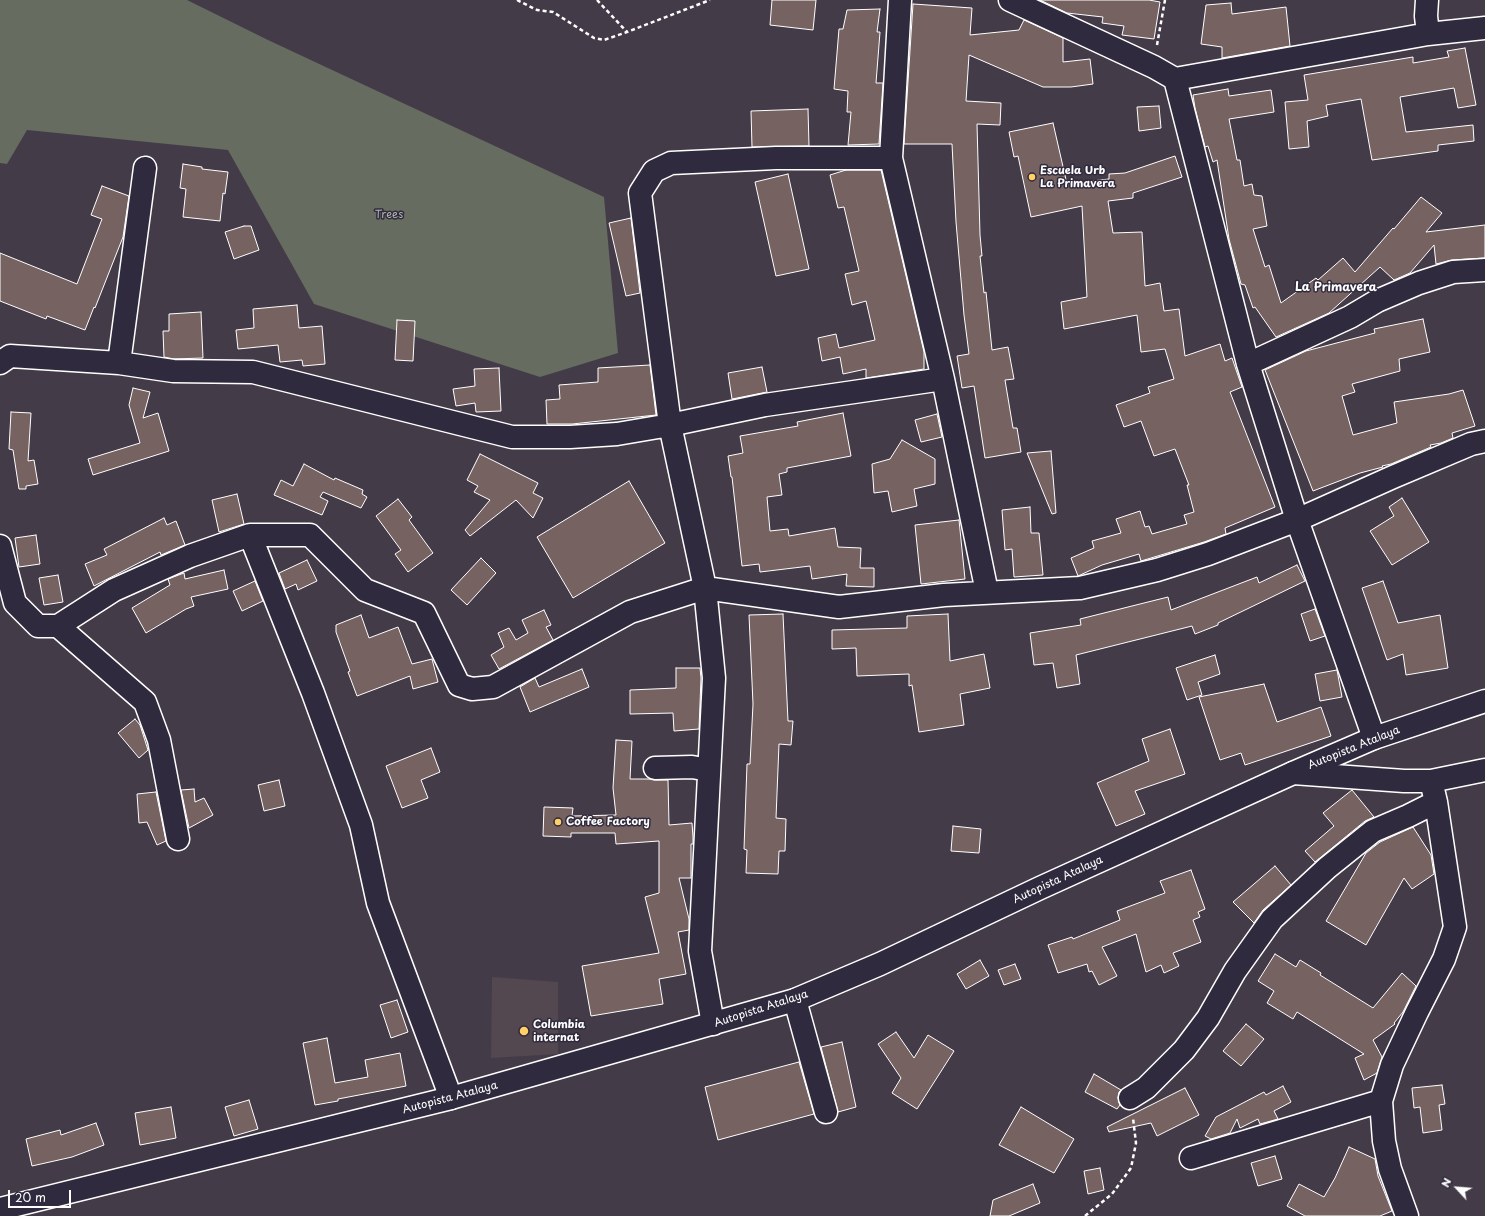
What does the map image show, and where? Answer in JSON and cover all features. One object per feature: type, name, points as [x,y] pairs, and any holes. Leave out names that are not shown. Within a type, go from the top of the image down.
[{"type":"street","points":[[900,0],[891,158],[943,379],[987,592]]},
{"type":"street","points":[[1010,0],[1154,67],[1174,79],[1428,34],[1485,28]]},
{"type":"street","points":[[1427,0],[1426,16],[1428,34]]},
{"type":"street","points":[[1174,79],[1248,364],[1297,520],[1374,738]]},
{"type":"street","points":[[713,1024],[700,950],[714,678],[706,588],[670,425],[640,193],[654,171],[671,164],[776,158],[891,158]]},
{"type":"street","points":[[119,363],[145,168]]},
{"type":"street","points":[[1248,364],[1350,317],[1376,301],[1419,283],[1453,272],[1485,270]]},
{"type":"street","points":[[0,363],[10,356],[119,363],[173,371],[253,372],[512,437],[570,437],[617,434],[670,425],[765,405],[943,379]]},
{"type":"street","points":[[0,546],[15,604],[38,626],[58,626],[114,590],[190,556],[250,535],[310,535],[365,590],[424,613],[459,685],[472,689],[493,687],[630,612],[706,588],[839,607],[944,595],[1080,588],[1157,570],[1208,554],[1297,520],[1471,444],[1485,441]]},
{"type":"street","points":[[250,535],[313,693],[361,825],[378,903],[451,1098]]},
{"type":"street","points":[[58,626],[145,702],[159,740],[178,839]]},
{"type":"street","name":"Autopista Atalaya","points":[[0,1209],[451,1098],[795,1000],[880,964],[1047,885],[1292,773],[1374,738],[1485,701]]},
{"type":"street","points":[[655,768],[692,767],[709,770]]},
{"type":"street","points":[[1292,773],[1404,781],[1431,781],[1485,770]]},
{"type":"street","points":[[1406,1216],[1390,1169],[1384,1141],[1381,1101],[1392,1065],[1444,959],[1455,927],[1436,802],[1431,781]]},
{"type":"street","points":[[1130,1098],[1146,1088],[1184,1050],[1208,1018],[1236,971],[1272,919],[1328,868],[1373,831],[1436,802]]},
{"type":"street","points":[[795,1000],[826,1112]]},
{"type":"street","points":[[1191,1158],[1381,1101]]},
{"type":"path","points":[[517,0],[537,10],[553,12],[594,38],[604,40],[710,0]]},
{"type":"path","points":[[597,0],[627,32]]},
{"type":"path","points":[[1154,67],[1165,0]]},
{"type":"path","points":[[1085,1216],[1112,1194],[1131,1168],[1136,1142],[1130,1098]]},
{"type":"shaded area","name":"Columbia internat","points":[[492,977],[558,982],[558,1054],[491,1058]]},
{"type":"green space","name":"Trees","points":[[0,0],[187,0],[268,40],[604,197],[618,353],[540,377],[314,304],[228,150],[27,130],[7,164],[0,163]]},
{"type":"building","points":[[772,0],[816,0],[813,30],[770,25]]},
{"type":"building","points":[[1040,0],[1149,0],[1160,2],[1154,39],[1122,35],[1124,26],[1102,23],[1103,17],[1067,13]]},
{"type":"building","points":[[1231,3],[1232,14],[1286,7],[1290,46],[1222,58],[1222,47],[1201,44],[1206,5]]},
{"type":"building","points":[[913,4],[972,8],[970,35],[1019,30],[1024,20],[1063,38],[1063,62],[1090,59],[1093,84],[1071,87],[1043,87],[969,55],[966,101],[1001,103],[1000,125],[977,124],[980,235],[982,256],[980,256],[984,293],[986,292],[992,350],[1008,347],[1014,379],[1005,380],[1013,428],[1017,428],[1021,452],[985,458],[974,386],[962,388],[957,356],[969,354],[956,222],[952,144],[904,144]]},
{"type":"building","points":[[880,9],[877,32],[880,32],[876,83],[883,83],[879,144],[848,145],[851,112],[847,112],[848,91],[834,89],[839,29],[843,29],[847,10]]},
{"type":"building","points":[[1465,48],[1476,105],[1458,108],[1454,88],[1400,97],[1406,132],[1473,125],[1474,141],[1438,145],[1438,151],[1372,160],[1361,99],[1326,105],[1328,116],[1307,121],[1309,147],[1289,149],[1285,102],[1308,100],[1304,75],[1413,57],[1413,63],[1449,57],[1447,51]]},
{"type":"building","points":[[1228,89],[1229,96],[1271,90],[1274,112],[1229,119],[1237,160],[1240,160],[1244,186],[1252,184],[1254,195],[1262,196],[1267,226],[1253,229],[1265,267],[1269,265],[1281,303],[1316,278],[1318,280],[1343,258],[1355,272],[1421,197],[1442,213],[1426,232],[1485,225],[1485,258],[1452,260],[1436,264],[1434,245],[1410,273],[1394,280],[1380,267],[1329,313],[1276,337],[1255,307],[1253,308],[1245,285],[1241,284],[1229,239],[1217,160],[1213,162],[1208,146],[1205,147],[1195,108],[1193,95]]},
{"type":"building","points":[[1159,106],[1161,128],[1139,131],[1137,107]]},
{"type":"building","points":[[808,109],[809,146],[752,147],[751,111]]},
{"type":"building","points":[[1053,123],[1067,184],[1109,179],[1109,174],[1125,173],[1175,156],[1182,177],[1133,193],[1133,198],[1108,201],[1113,233],[1142,232],[1145,286],[1160,283],[1164,311],[1179,309],[1185,356],[1220,344],[1225,361],[1232,358],[1242,387],[1230,392],[1275,507],[1225,528],[1226,534],[1204,542],[1141,561],[1139,554],[1102,565],[1078,576],[1071,558],[1094,548],[1092,541],[1121,533],[1116,519],[1140,511],[1145,527],[1149,526],[1152,534],[1187,524],[1184,515],[1194,512],[1187,485],[1189,485],[1175,449],[1154,456],[1141,421],[1124,427],[1116,405],[1150,393],[1148,387],[1174,379],[1165,349],[1141,352],[1137,315],[1064,329],[1061,302],[1087,297],[1082,206],[1031,217],[1018,156],[1014,157],[1009,132]]},
{"type":"building","points":[[183,164],[202,167],[202,169],[228,172],[225,194],[223,193],[220,221],[183,217],[186,189],[180,188]]},
{"type":"building","points":[[846,170],[881,170],[924,352],[924,369],[866,378],[866,369],[843,374],[840,357],[822,361],[818,338],[836,334],[839,348],[875,340],[866,301],[852,305],[845,274],[859,271],[844,207],[838,208],[830,175]]},
{"type":"building","points":[[788,174],[809,269],[776,276],[755,182]]},
{"type":"building","points":[[102,186],[129,196],[123,237],[85,330],[47,316],[46,319],[0,301],[0,253],[77,284],[102,219],[91,215]]},
{"type":"building","points":[[631,218],[640,293],[626,296],[609,223]]},
{"type":"building","points":[[244,226],[251,226],[259,250],[234,259],[225,232]]},
{"type":"building","points":[[297,305],[299,328],[322,326],[325,364],[303,366],[302,360],[280,362],[278,345],[238,349],[236,330],[254,328],[253,309]]},
{"type":"building","points":[[201,312],[203,358],[174,359],[164,357],[163,331],[169,331],[169,314]]},
{"type":"building","points":[[1423,319],[1430,352],[1399,359],[1400,371],[1352,384],[1355,392],[1342,396],[1353,435],[1397,423],[1394,402],[1449,394],[1463,390],[1475,426],[1452,433],[1453,438],[1441,443],[1430,445],[1431,447],[1391,464],[1360,473],[1313,491],[1265,370],[1306,351],[1375,333],[1374,329]]},
{"type":"building","points":[[397,320],[415,321],[413,361],[395,360]]},
{"type":"building","points":[[650,365],[656,415],[572,424],[547,424],[546,400],[560,399],[559,385],[598,382],[598,368]]},
{"type":"building","points":[[762,367],[767,392],[732,399],[728,373]]},
{"type":"building","points":[[499,368],[501,411],[476,412],[475,403],[456,406],[453,389],[475,386],[474,369]]},
{"type":"building","points":[[133,388],[150,392],[143,418],[158,413],[169,451],[93,475],[88,459],[140,443],[129,405]]},
{"type":"building","points":[[11,412],[31,413],[28,461],[34,460],[38,484],[26,486],[26,489],[19,489],[13,450],[9,449]]},
{"type":"building","points":[[843,413],[851,456],[787,468],[787,472],[779,474],[782,495],[767,497],[770,531],[788,529],[789,536],[835,528],[838,547],[861,548],[860,568],[874,568],[874,587],[846,586],[847,574],[812,579],[810,566],[760,572],[759,564],[742,566],[732,477],[728,456],[743,453],[740,436],[798,426],[797,422]]},
{"type":"building","points":[[937,414],[942,437],[921,442],[915,420]]},
{"type":"building","points":[[902,440],[935,459],[935,484],[914,489],[917,506],[892,512],[888,491],[874,493],[872,464],[890,459]]},
{"type":"building","points":[[1051,451],[1056,513],[1052,514],[1027,453]]},
{"type":"building","points":[[480,454],[538,483],[533,493],[543,498],[533,518],[516,500],[470,536],[465,530],[490,500],[474,492],[478,486],[467,480]]},
{"type":"building","points":[[304,464],[334,480],[335,478],[363,490],[362,494],[367,497],[361,508],[323,492],[320,497],[328,501],[322,515],[274,495],[281,480],[293,486]]},
{"type":"building","points":[[629,481],[665,543],[573,598],[537,537]]},
{"type":"building","points":[[237,494],[244,524],[219,532],[212,500]]},
{"type":"building","points":[[1402,498],[1429,542],[1392,565],[1370,531],[1394,516],[1389,507]]},
{"type":"building","points":[[398,499],[412,517],[409,520],[433,553],[408,572],[395,554],[401,550],[376,516]]},
{"type":"building","points":[[1030,507],[1031,533],[1039,533],[1043,575],[1014,577],[1012,549],[1005,550],[1002,510]]},
{"type":"building","points":[[164,518],[167,525],[176,521],[185,545],[161,555],[160,552],[94,586],[85,564],[107,555],[104,549]]},
{"type":"building","points":[[959,520],[965,579],[921,584],[915,525]]},
{"type":"building","points":[[36,535],[40,564],[19,567],[15,538]]},
{"type":"building","points":[[481,558],[496,573],[467,605],[451,590]]},
{"type":"building","points":[[307,560],[317,581],[298,590],[296,584],[285,589],[279,573]]},
{"type":"building","points":[[1297,565],[1305,581],[1218,623],[1218,625],[1195,634],[1192,626],[1076,655],[1080,684],[1057,688],[1053,663],[1034,665],[1030,633],[1081,625],[1080,619],[1168,597],[1171,610],[1257,577],[1259,583]]},
{"type":"building","points":[[224,570],[228,589],[191,597],[194,606],[186,609],[146,633],[132,608],[170,585],[168,579],[184,573],[185,579]]},
{"type":"building","points":[[58,575],[63,602],[44,605],[39,578]]},
{"type":"building","points":[[255,581],[263,601],[242,611],[233,591]]},
{"type":"building","points":[[1383,581],[1398,623],[1440,615],[1448,668],[1406,675],[1403,654],[1387,660],[1362,588]]},
{"type":"building","points":[[1315,609],[1325,636],[1310,641],[1301,614]]},
{"type":"building","points":[[544,610],[551,625],[546,627],[553,640],[499,669],[491,655],[504,647],[498,633],[509,628],[516,640],[528,633],[522,620]]},
{"type":"building","points":[[783,614],[788,721],[793,721],[791,745],[779,744],[776,818],[786,819],[785,851],[779,851],[778,874],[746,873],[747,850],[744,849],[747,764],[750,764],[753,704],[749,615]]},
{"type":"building","points":[[948,614],[950,661],[984,654],[990,688],[960,694],[964,725],[919,732],[912,685],[909,686],[909,674],[857,676],[856,648],[832,649],[832,630],[907,628],[907,616]]},
{"type":"building","points":[[361,615],[369,638],[398,627],[412,664],[432,659],[438,682],[413,689],[410,676],[357,696],[336,632],[336,625]]},
{"type":"building","points":[[1215,655],[1220,674],[1198,682],[1202,695],[1187,700],[1176,668]]},
{"type":"building","points":[[676,668],[700,668],[699,729],[674,731],[673,713],[630,714],[630,690],[676,688]]},
{"type":"building","points":[[582,669],[589,687],[530,712],[520,687],[535,678],[539,687]]},
{"type":"building","points":[[1337,670],[1342,697],[1320,701],[1315,674]]},
{"type":"building","points":[[1264,684],[1277,722],[1321,707],[1331,736],[1245,765],[1241,753],[1220,760],[1199,697]]},
{"type":"building","points":[[135,719],[140,725],[148,750],[139,758],[118,733]]},
{"type":"building","points":[[1170,729],[1185,774],[1135,791],[1145,814],[1116,826],[1097,783],[1149,761],[1142,739]]},
{"type":"building","points":[[616,740],[632,741],[630,779],[668,780],[669,825],[692,823],[693,844],[691,844],[691,878],[679,878],[689,919],[689,930],[678,932],[686,974],[659,979],[663,1004],[591,1016],[582,966],[659,953],[645,897],[659,893],[659,841],[616,844],[615,833],[571,833],[571,837],[543,836],[544,807],[573,808],[572,816],[616,815],[613,788]]},
{"type":"building","points":[[431,748],[440,772],[421,780],[428,798],[402,808],[386,766]]},
{"type":"building","points":[[279,780],[285,806],[264,811],[258,785]]},
{"type":"building","points":[[194,789],[195,802],[204,798],[213,815],[189,828],[181,790]]},
{"type":"building","points":[[1352,790],[1374,817],[1365,821],[1315,862],[1305,851],[1334,826],[1323,813]]},
{"type":"building","points":[[156,792],[166,841],[157,845],[147,822],[139,823],[137,794]]},
{"type":"building","points":[[953,826],[981,829],[979,853],[951,851]]},
{"type":"building","points":[[1413,827],[1431,855],[1434,874],[1412,889],[1404,878],[1366,945],[1326,921],[1366,853],[1380,842]]},
{"type":"building","points":[[1275,866],[1291,885],[1263,910],[1254,923],[1233,902]]},
{"type":"building","points":[[1191,870],[1205,909],[1198,912],[1200,917],[1193,920],[1201,942],[1173,953],[1179,966],[1164,973],[1161,965],[1146,972],[1136,934],[1102,947],[1117,976],[1099,985],[1092,971],[1089,972],[1087,964],[1058,973],[1048,945],[1072,937],[1073,939],[1120,920],[1117,911],[1165,893],[1160,881]]},
{"type":"building","points":[[1275,954],[1296,967],[1300,960],[1321,973],[1320,975],[1373,1008],[1402,973],[1416,986],[1403,1012],[1394,1023],[1395,1024],[1373,1040],[1382,1057],[1377,1073],[1364,1080],[1355,1058],[1364,1054],[1297,1012],[1293,1019],[1267,1003],[1274,991],[1258,981]]},
{"type":"building","points":[[980,960],[989,976],[966,989],[957,974]]},
{"type":"building","points":[[1015,964],[1021,979],[1004,985],[998,970]]},
{"type":"building","points":[[397,1000],[408,1032],[391,1038],[380,1005]]},
{"type":"building","points":[[1246,1024],[1264,1039],[1241,1066],[1223,1051]]},
{"type":"building","points":[[896,1032],[914,1058],[928,1035],[954,1051],[917,1109],[892,1093],[901,1078],[878,1044]]},
{"type":"building","points":[[327,1038],[335,1083],[368,1077],[365,1060],[400,1053],[406,1086],[315,1105],[303,1043]]},
{"type":"building","points":[[842,1042],[856,1107],[838,1112],[821,1047]]},
{"type":"building","points":[[799,1062],[814,1114],[718,1140],[705,1087]]},
{"type":"building","points":[[1094,1074],[1121,1090],[1118,1098],[1120,1105],[1117,1109],[1085,1092]]},
{"type":"building","points":[[1442,1085],[1445,1104],[1439,1105],[1442,1130],[1423,1133],[1420,1107],[1414,1108],[1412,1088]]},
{"type":"building","points":[[1283,1086],[1291,1102],[1274,1111],[1278,1119],[1260,1124],[1258,1119],[1240,1128],[1237,1119],[1230,1133],[1211,1139],[1205,1136],[1216,1117],[1264,1092],[1266,1095]]},
{"type":"building","points":[[1185,1088],[1199,1115],[1157,1136],[1151,1123],[1109,1132],[1107,1127]]},
{"type":"building","points":[[249,1100],[258,1129],[234,1136],[225,1107]]},
{"type":"building","points":[[171,1107],[176,1138],[140,1145],[135,1113]]},
{"type":"building","points":[[1021,1107],[1074,1139],[1054,1173],[999,1145]]},
{"type":"building","points":[[96,1123],[104,1145],[72,1157],[32,1166],[26,1139],[60,1130],[61,1135]]},
{"type":"building","points":[[1349,1147],[1375,1159],[1378,1176],[1392,1211],[1380,1216],[1305,1216],[1287,1206],[1299,1184],[1324,1197],[1335,1178]]},
{"type":"building","points":[[1275,1156],[1282,1179],[1258,1186],[1251,1163]]},
{"type":"building","points":[[1100,1168],[1104,1190],[1088,1194],[1084,1171]]},
{"type":"building","points":[[1033,1184],[1040,1203],[1009,1216],[990,1216],[993,1200]]},
{"type":"place","name":"Escuela Urb La Primavera","points":[[1032,177]]},
{"type":"place","name":"Coffee Factory","points":[[558,822]]},
{"type":"place","name":"Columbia internat","points":[[524,1031]]},
{"type":"district","name":"La Primavera","points":[[1336,288]]}]
